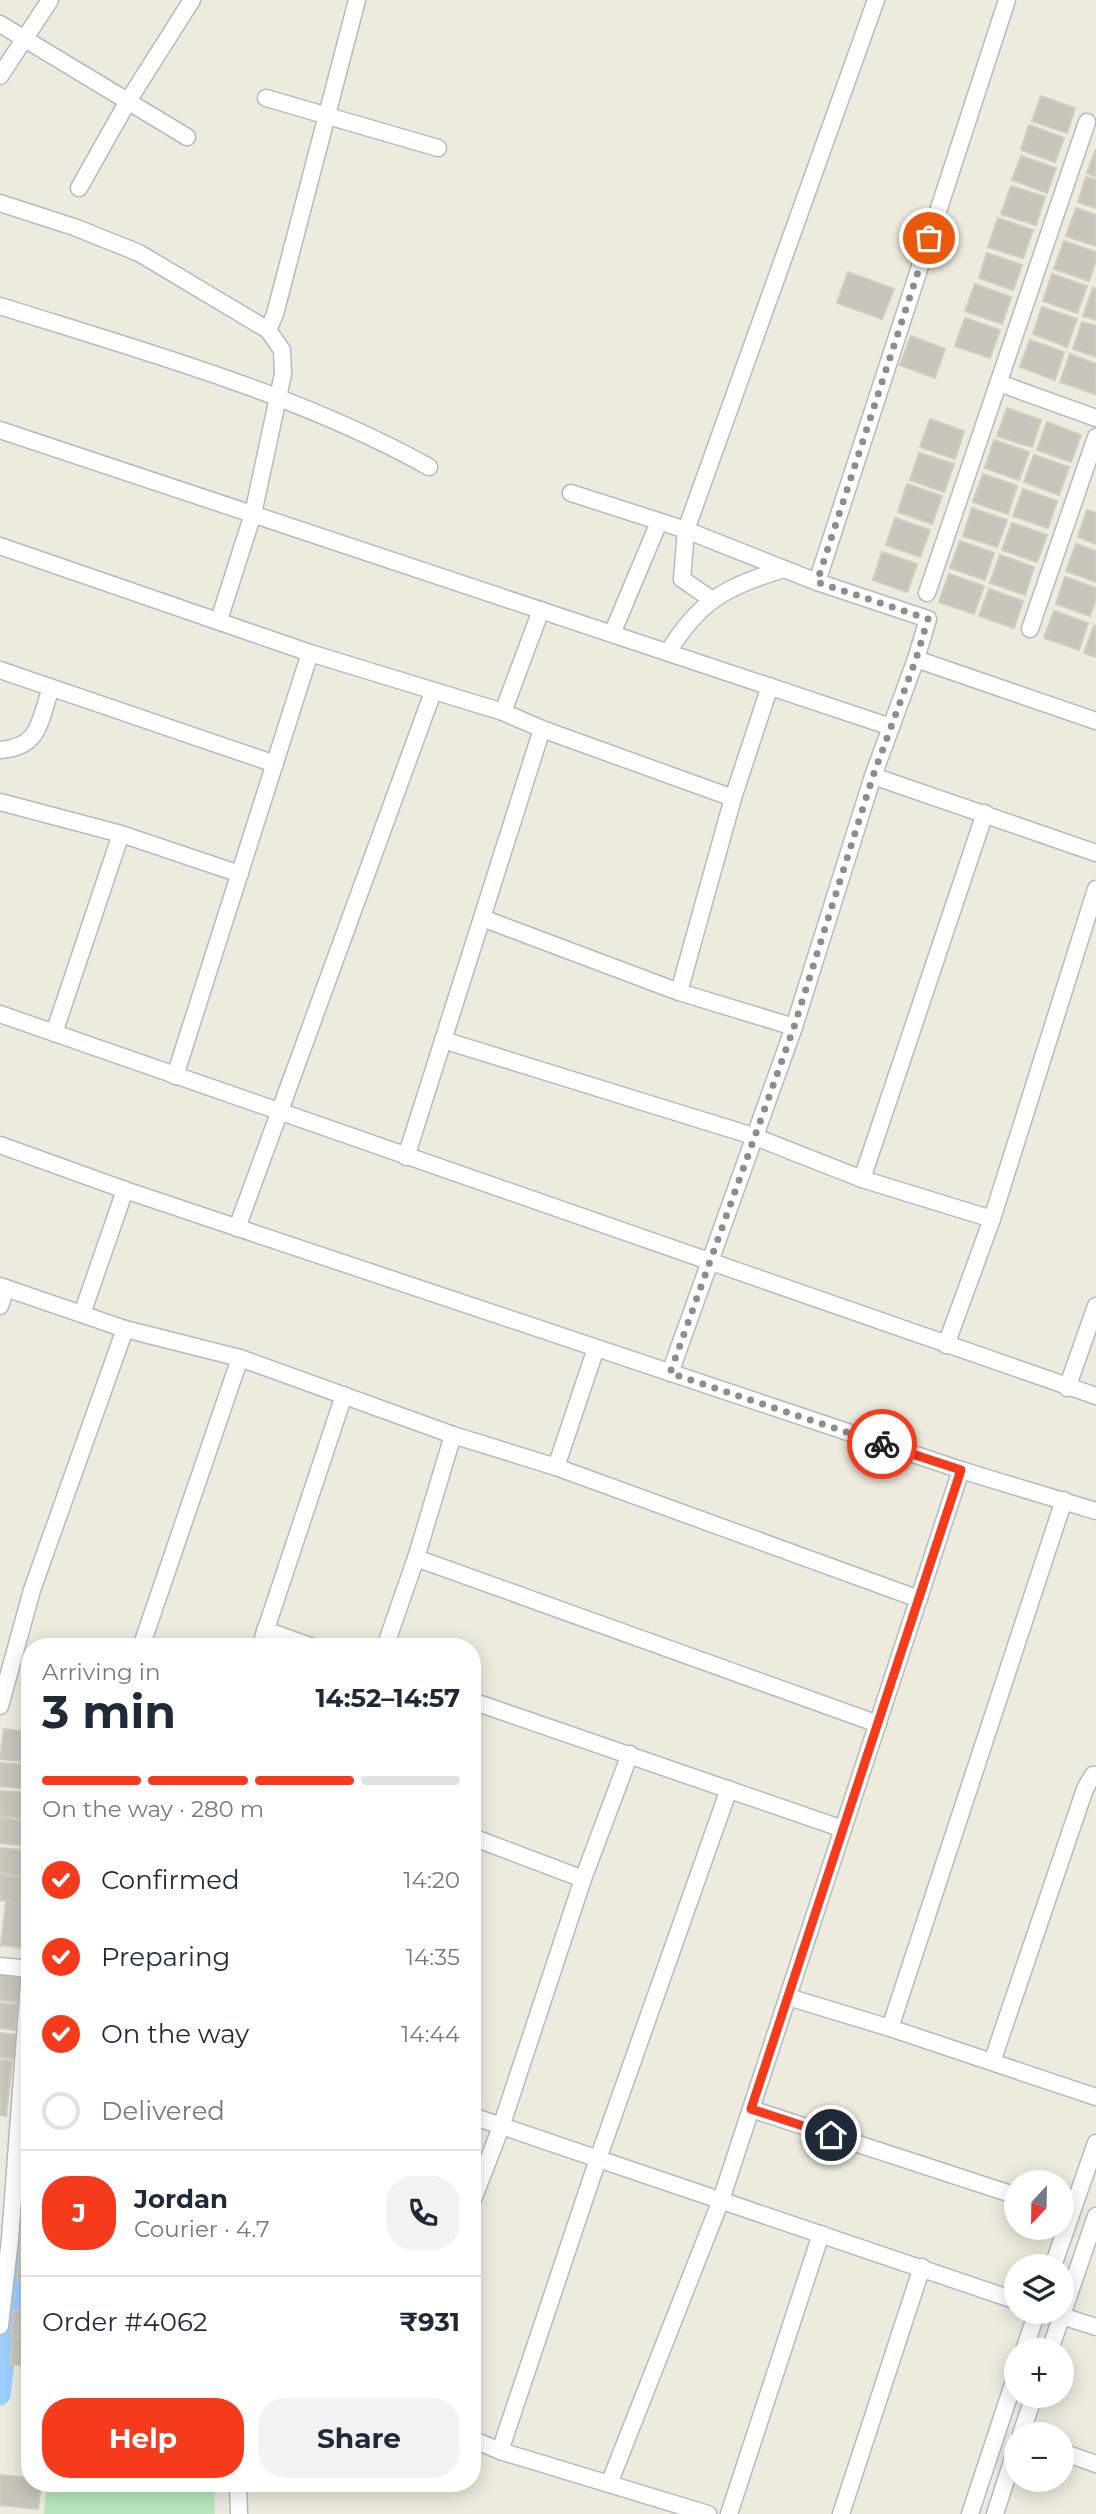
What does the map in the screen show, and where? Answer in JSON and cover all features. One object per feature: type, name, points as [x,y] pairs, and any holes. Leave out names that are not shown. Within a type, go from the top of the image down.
[{"type":"street","points":[[0,76],[50,0]]},
{"type":"street","points":[[79,188],[128,101],[192,0]]},
{"type":"street","points":[[268,330],[275,314],[357,0]]},
{"type":"street","points":[[711,599],[682,579],[687,530],[876,0]]},
{"type":"street","points":[[817,582],[1007,0]]},
{"type":"street","points":[[0,24],[187,137]]},
{"type":"street","points":[[266,98],[438,148]]},
{"type":"street","points":[[927,593],[1087,122]]},
{"type":"street","points":[[0,203],[139,253],[268,330],[282,350],[283,374],[253,514],[219,621]]},
{"type":"street","points":[[0,306],[164,358],[278,398],[385,442],[429,467]]},
{"type":"street","points":[[999,383],[1096,418]]},
{"type":"street","points":[[0,430],[891,727]]},
{"type":"street","points":[[1030,629],[1096,437]]},
{"type":"street","points":[[571,493],[687,530],[817,582],[928,619],[873,776],[794,1027],[670,1373]]},
{"type":"street","points":[[612,634],[659,522]]},
{"type":"street","points":[[0,546],[310,653],[503,712],[542,729],[733,798]]},
{"type":"street","points":[[668,652],[682,628],[711,599],[756,578],[784,569]]},
{"type":"street","points":[[503,712],[541,610]]},
{"type":"street","points":[[175,1076],[310,653]]},
{"type":"street","points":[[916,659],[1096,721]]},
{"type":"street","points":[[0,670],[275,764]]},
{"type":"street","points":[[679,992],[733,798],[769,686]]},
{"type":"street","points":[[0,750],[15,749],[27,744],[35,734],[51,688]]},
{"type":"street","points":[[237,1228],[433,692]]},
{"type":"street","points":[[406,1157],[542,729]]},
{"type":"street","points":[[873,776],[1096,853]]},
{"type":"street","points":[[0,802],[121,834],[240,874]]},
{"type":"street","points":[[862,1179],[985,813]]},
{"type":"street","points":[[54,1033],[121,834]]},
{"type":"street","points":[[946,1345],[992,1219],[1096,889]]},
{"type":"street","points":[[482,918],[679,992],[794,1027]]},
{"type":"street","points":[[0,1014],[1096,1396]]},
{"type":"street","points":[[443,1040],[753,1136],[862,1179],[992,1219]]},
{"type":"street","points":[[0,1145],[125,1190],[670,1373],[961,1470],[1096,1511]]},
{"type":"street","points":[[82,1314],[125,1190]]},
{"type":"street","points":[[0,1306],[3,1287],[125,1329],[240,1358],[453,1435],[556,1467],[919,1599]]},
{"type":"street","points":[[1068,1388],[1096,1306]]},
{"type":"street","points":[[0,1706],[4,1674],[125,1329]]},
{"type":"street","points":[[556,1467],[596,1348]]},
{"type":"street","points":[[144,1638],[240,1358]]},
{"type":"street","points":[[263,1638],[344,1395]]},
{"type":"street","points":[[388,1638],[416,1558],[453,1435]]},
{"type":"street","points":[[609,2484],[721,2200],[961,1470]]},
{"type":"street","points":[[890,2028],[1064,1500]]},
{"type":"street","points":[[416,1558],[878,1724]]},
{"type":"street","points":[[265,1630],[288,1638]]},
{"type":"street","points":[[481,1704],[843,1829]]},
{"type":"street","points":[[481,2179],[501,2127],[583,1879],[631,1754]]},
{"type":"street","points":[[992,2062],[1085,1789],[1093,1775],[1096,1775]]},
{"type":"street","points":[[500,2451],[598,2159],[729,1789]]},
{"type":"street","points":[[481,1840],[583,1879]]},
{"type":"street","points":[[0,1966],[21,1968]]},
{"type":"street","points":[[788,1997],[1096,2097]]},
{"type":"street","points":[[0,2326],[21,2066]]},
{"type":"street","points":[[751,2109],[1004,2192]]},
{"type":"street","points":[[481,2119],[1004,2296]]},
{"type":"street","points":[[1074,2195],[1096,2143]]},
{"type":"street","points":[[1074,2269],[1096,2216]]},
{"type":"street","points":[[729,2514],[821,2234]]},
{"type":"street","points":[[841,2514],[922,2267]]},
{"type":"street","points":[[1074,2320],[1096,2327]]},
{"type":"street","points":[[970,2514],[1005,2408]]},
{"type":"street","points":[[481,2443],[609,2484],[676,2509],[708,2514]]},
{"type":"street","points":[[1074,2456],[1096,2464]]},
{"type":"street","points":[[995,2514],[1004,2486]]},
{"type":"street","points":[[238,2492],[239,2514]]},
{"type":"green space","points":[[46,2492],[214,2492],[215,2514],[44,2514]]},
{"type":"building","points":[[1041,96],[1075,108],[1067,133],[1032,121]]},
{"type":"building","points":[[1029,125],[1064,138],[1055,162],[1021,150]]},
{"type":"building","points":[[1096,149],[1096,177],[1087,173]]},
{"type":"building","points":[[1021,156],[1056,168],[1047,193],[1012,180]]},
{"type":"building","points":[[1086,177],[1096,180],[1096,208],[1078,202]]},
{"type":"building","points":[[1011,186],[1045,197],[1036,225],[1001,214]]},
{"type":"building","points":[[1076,208],[1096,215],[1096,246],[1066,236]]},
{"type":"building","points":[[998,218],[1033,230],[1023,258],[988,247]]},
{"type":"building","points":[[1064,241],[1096,252],[1089,281],[1054,269]]},
{"type":"building","points":[[987,253],[1022,265],[1013,290],[979,278]]},
{"type":"building","points":[[848,272],[894,289],[882,319],[837,303]]},
{"type":"building","points":[[1052,274],[1087,286],[1077,313],[1043,301]]},
{"type":"building","points":[[975,284],[1011,297],[1002,324],[965,311]]},
{"type":"building","points":[[1093,288],[1096,289],[1096,320],[1083,316]]},
{"type":"building","points":[[1042,307],[1077,319],[1067,347],[1033,334]]},
{"type":"building","points":[[965,318],[1000,330],[990,358],[955,346]]},
{"type":"building","points":[[1082,322],[1096,326],[1096,357],[1073,349]]},
{"type":"building","points":[[911,336],[945,349],[935,378],[900,365]]},
{"type":"building","points":[[1030,340],[1064,352],[1055,380],[1020,367]]},
{"type":"building","points":[[1070,354],[1096,364],[1095,394],[1060,382]]},
{"type":"building","points":[[1007,408],[1041,420],[1032,447],[997,436]]},
{"type":"building","points":[[930,419],[964,431],[955,459],[920,447]]},
{"type":"building","points":[[1047,422],[1081,435],[1071,462],[1037,450]]},
{"type":"building","points":[[994,440],[1029,452],[1019,480],[985,468]]},
{"type":"building","points":[[919,453],[954,464],[944,492],[910,480]]},
{"type":"building","points":[[1034,455],[1069,467],[1059,495],[1024,482]]},
{"type":"building","points":[[983,474],[1017,486],[1008,514],[973,502]]},
{"type":"building","points":[[907,484],[942,496],[932,524],[898,512]]},
{"type":"building","points":[[1023,489],[1057,501],[1048,528],[1013,516]]},
{"type":"building","points":[[972,508],[1007,520],[997,547],[963,536]]},
{"type":"building","points":[[1087,510],[1096,513],[1096,544],[1078,537]]},
{"type":"building","points":[[895,518],[930,530],[920,557],[886,545]]},
{"type":"building","points":[[1012,523],[1047,535],[1037,562],[1002,550]]},
{"type":"building","points":[[960,541],[994,553],[985,580],[950,568]]},
{"type":"building","points":[[1076,544],[1096,551],[1096,582],[1066,571]]},
{"type":"building","points":[[882,552],[917,564],[907,592],[873,580]]},
{"type":"building","points":[[1000,555],[1034,567],[1025,595],[990,583]]},
{"type":"building","points":[[949,574],[984,586],[974,614],[939,602]]},
{"type":"building","points":[[1065,577],[1096,588],[1096,599],[1090,616],[1056,604]]},
{"type":"building","points":[[989,589],[1023,601],[1014,628],[979,616]]},
{"type":"building","points":[[1054,611],[1088,623],[1079,650],[1044,638]]},
{"type":"building","points":[[1096,626],[1096,657],[1084,653]]},
{"type":"building","points":[[4,1729],[21,1731],[21,1761],[0,1759]]},
{"type":"building","points":[[0,1763],[21,1764],[21,1788],[0,1786]]},
{"type":"building","points":[[0,1791],[21,1792],[21,1818],[0,1816]]},
{"type":"building","points":[[0,1818],[21,1821],[21,1845],[0,1843]]},
{"type":"building","points":[[0,1848],[21,1850],[21,1875],[0,1873]]},
{"type":"building","points":[[0,1875],[21,1877],[21,1902],[0,1900]]},
{"type":"building","points":[[6,1901],[21,1903],[21,1948],[1,1945]]},
{"type":"building","points":[[0,1973],[21,1975],[18,2002],[0,2000]]},
{"type":"building","points":[[0,2003],[17,2005],[15,2030],[0,2028]]},
{"type":"building","points":[[0,2033],[17,2035],[14,2059],[0,2057]]},
{"type":"building","points":[[0,2060],[12,2061],[6,2116],[0,2115]]},
{"type":"building","points":[[20,2253],[21,2253],[21,2280],[17,2280]]},
{"type":"building","points":[[14,2310],[21,2311],[21,2337],[11,2336]]},
{"type":"building","points":[[13,2338],[21,2339],[21,2365],[10,2364]]},
{"type":"building","points":[[0,2475],[21,2477],[21,2492],[40,2492],[38,2509],[0,2505]]},
{"type":"waterway","points":[[0,2395],[21,2224]]},
{"type":"way so far","points":[[882,1444],[670,1373],[794,1027],[873,776],[928,619],[817,582],[929,238]]},
{"type":"route","points":[[831,2135],[751,2109],[961,1470],[882,1444]]}]
